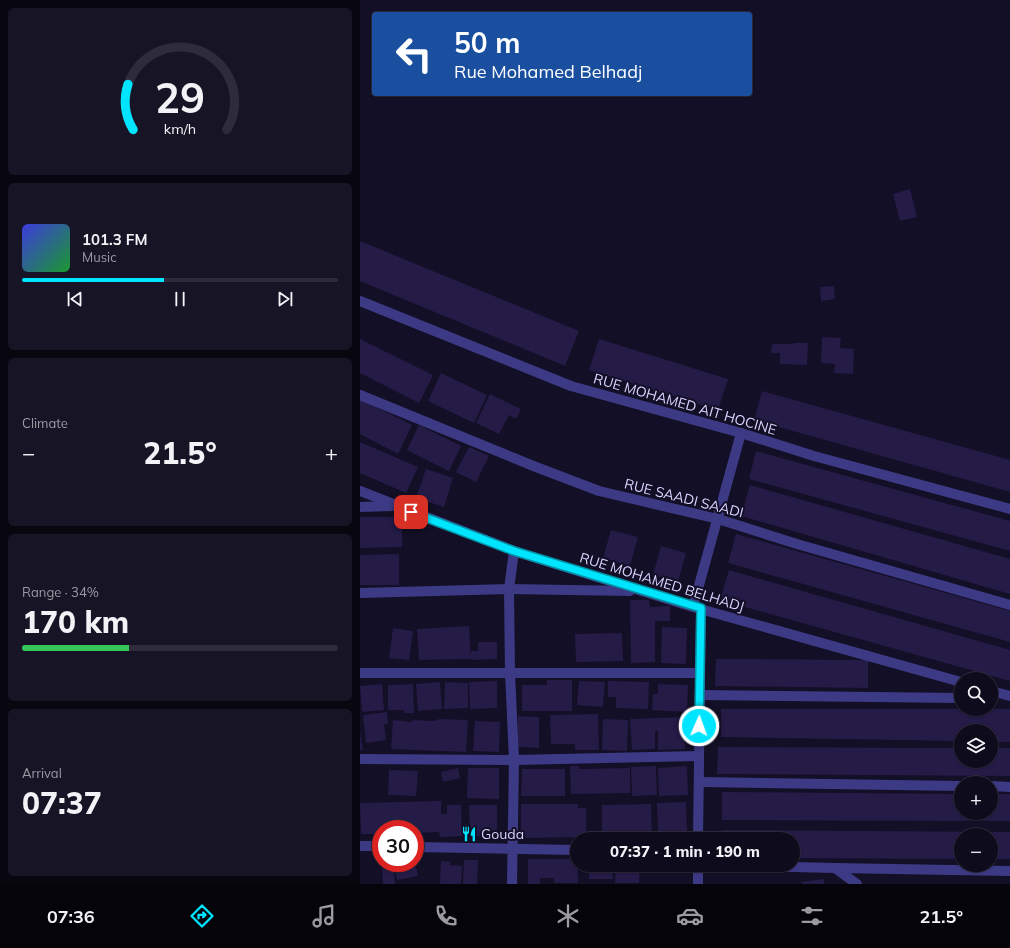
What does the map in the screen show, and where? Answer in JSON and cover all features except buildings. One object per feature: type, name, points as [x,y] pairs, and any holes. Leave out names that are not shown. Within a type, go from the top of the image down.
[{"type":"street","name":"RUE MOHAMED AIT HOCINE","points":[[360,301],[571,386],[741,433],[814,456],[1010,509]]},
{"type":"street","name":"RUE SAADI SAADI","points":[[360,394],[536,467],[599,491],[718,519],[797,544],[1010,605]]},
{"type":"street","points":[[698,832],[700,782],[698,756],[700,695],[697,608],[718,519],[741,433]]},
{"type":"street","name":"RUE MOHAMED BELHADJ","points":[[360,491],[514,551],[642,592],[954,680]]},
{"type":"street","points":[[360,506],[396,506]]},
{"type":"street","points":[[512,884],[514,760],[510,673],[509,588],[514,551]]},
{"type":"street","points":[[360,593],[509,588],[642,592]]},
{"type":"street","points":[[360,673],[699,673]]},
{"type":"street","points":[[998,693],[1010,697]]},
{"type":"street","points":[[700,695],[954,698]]},
{"type":"street","points":[[998,698],[1010,697]]},
{"type":"street","points":[[360,759],[514,760],[698,756]]},
{"type":"street","points":[[700,782],[954,786]]},
{"type":"street","points":[[998,786],[1010,787]]},
{"type":"street","points":[[360,846],[372,846]]},
{"type":"street","points":[[424,847],[570,850]]},
{"type":"street","points":[[800,867],[1010,871]]},
{"type":"street","points":[[835,868],[857,884]]},
{"type":"street","points":[[698,872],[698,884]]},
{"type":"place","name":"Gouda","points":[[469,834]]},
{"type":"route","points":[[411,512],[514,551],[642,592],[701,608],[699,726]]}]
